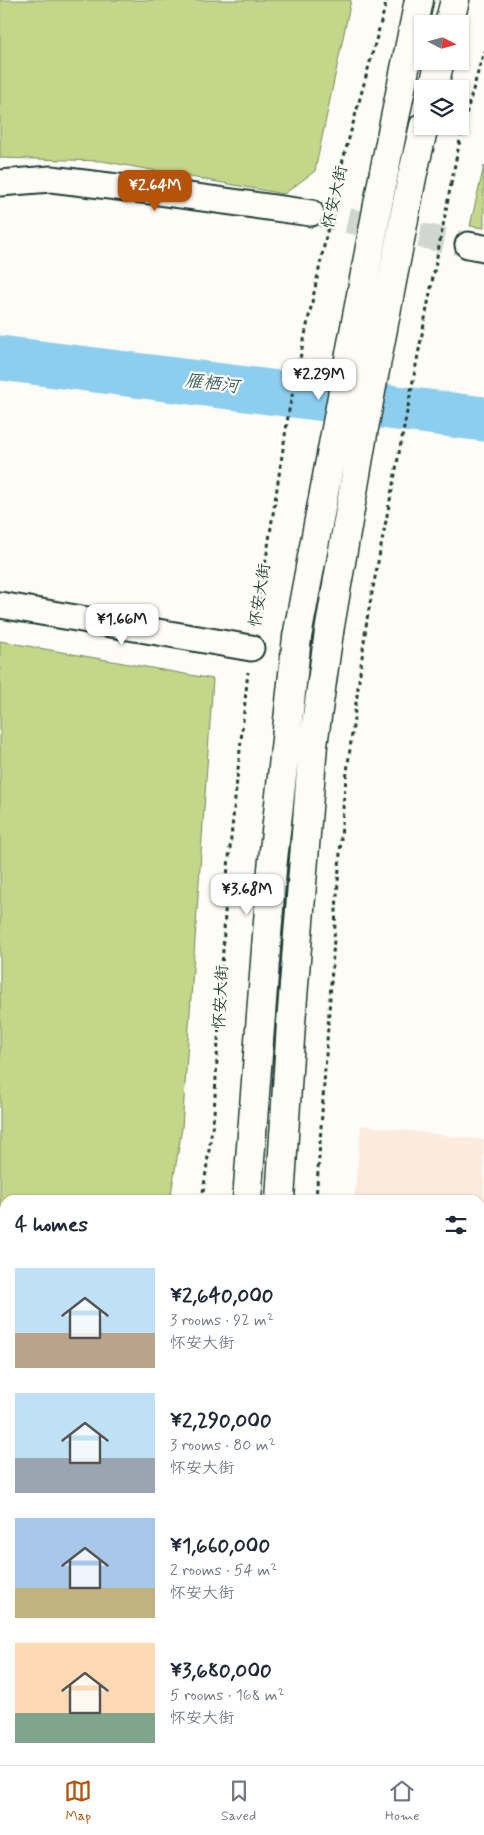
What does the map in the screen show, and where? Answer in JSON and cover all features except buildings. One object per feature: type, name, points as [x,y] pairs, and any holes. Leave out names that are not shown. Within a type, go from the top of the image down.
[{"type":"main road","points":[[247,1195],[272,869],[297,637],[384,172],[419,0]]},
{"type":"main road","points":[[451,15],[455,0]]},
{"type":"main road","points":[[280,1195],[291,1023],[312,755],[329,632],[364,428],[412,177],[422,135]]},
{"type":"street","points":[[0,183],[51,179],[311,213]]},
{"type":"street","points":[[0,605],[251,648]]},
{"type":"path","name":"怀安大街","points":[[203,1195],[214,1114],[227,877],[251,648],[289,410],[340,171],[387,0]]},
{"type":"path","points":[[316,1195],[344,795],[367,619],[463,125],[484,51]]},
{"type":"shaded area","points":[[361,1125],[484,1140],[484,1195],[354,1195]]},
{"type":"green space","points":[[0,0],[351,0],[315,171],[284,194],[102,161],[0,158]]},
{"type":"green space","points":[[484,166],[484,228],[470,226]]},
{"type":"green space","points":[[0,641],[213,679],[182,1128],[171,1195],[0,1195]]},
{"type":"waterway","name":"雁栖河","points":[[0,358],[484,419]]},
{"type":"tunnel","points":[[311,213],[468,245]]}]
